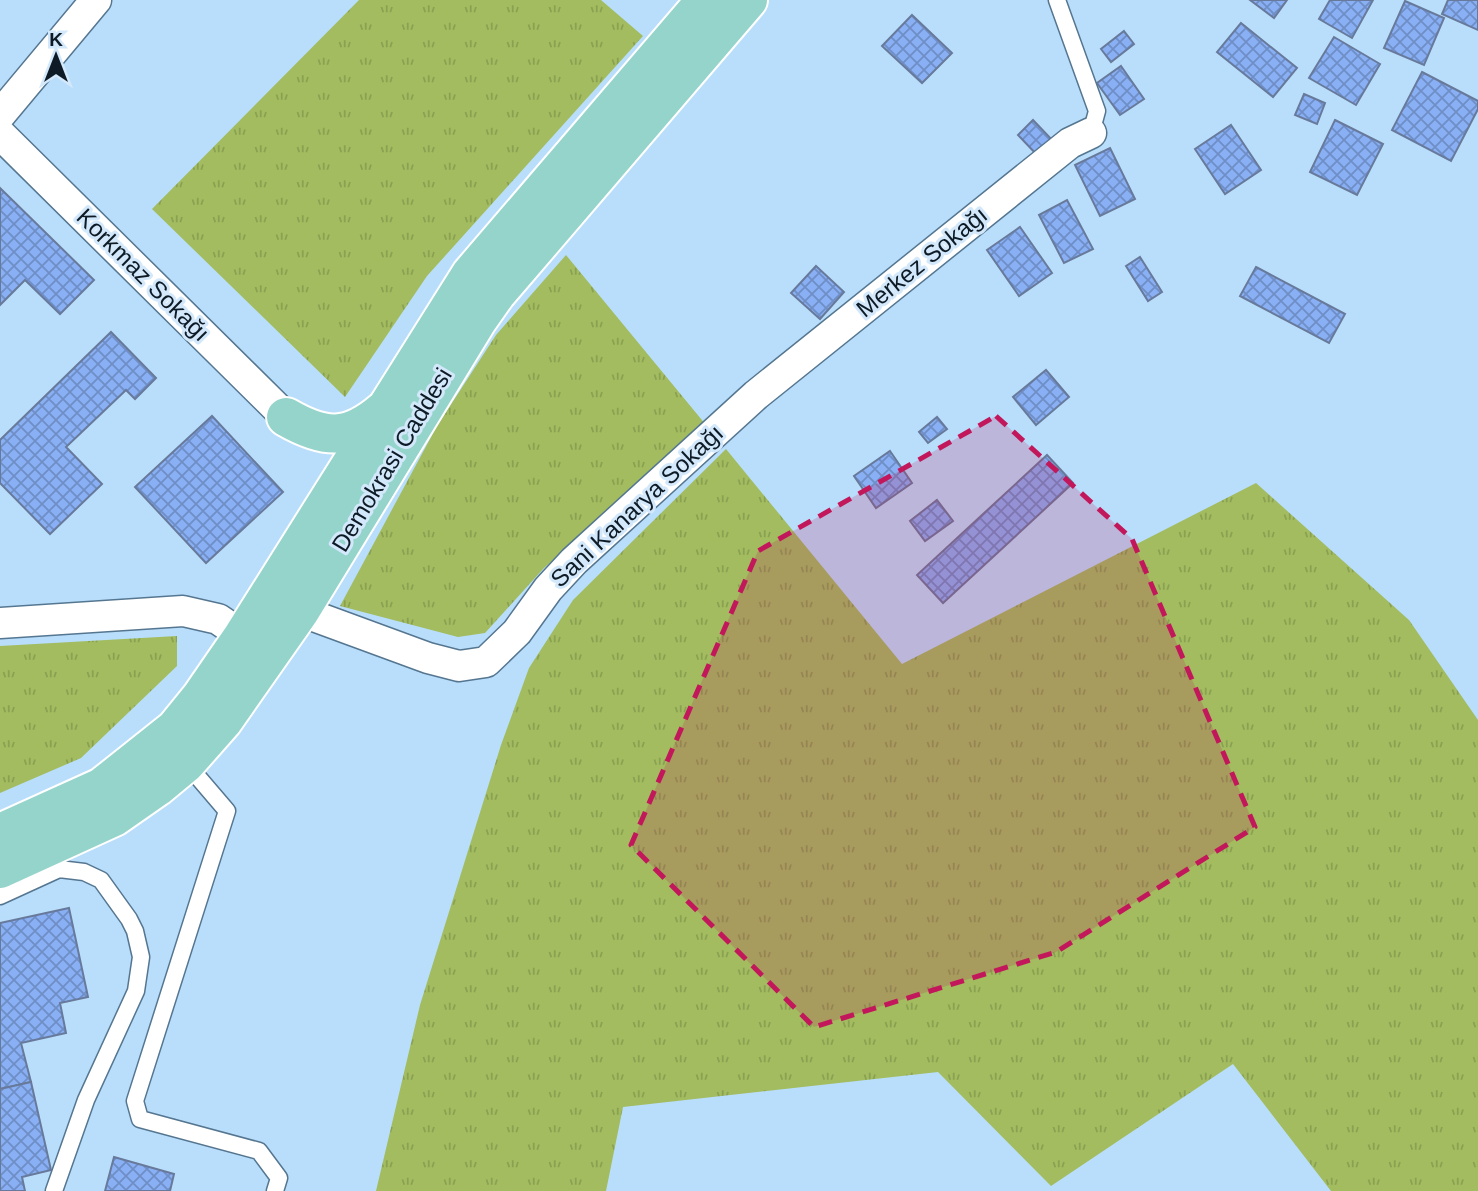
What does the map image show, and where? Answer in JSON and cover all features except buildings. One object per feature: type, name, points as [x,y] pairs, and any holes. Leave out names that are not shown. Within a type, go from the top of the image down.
[{"type":"main road","name":"Demokrasi Caddesi","points":[[0,833],[102,787],[175,729],[201,697],[243,636],[471,274],[706,0]]},
{"type":"main road","name":"Demokrasi Caddesi","points":[[0,869],[114,817],[157,787],[186,762],[223,721],[300,611],[496,294],[748,0]]},
{"type":"main road","points":[[286,417],[313,429],[338,434],[366,426],[383,411]]},
{"type":"main road","points":[[286,417],[312,450],[321,467],[327,491],[326,504]]},
{"type":"street","points":[[0,115],[96,0]]},
{"type":"street","name":"Merkez Sokağı","points":[[756,395],[1070,143],[1091,133]]},
{"type":"street","name":"Korkmaz Sokağı","points":[[0,134],[286,417]]},
{"type":"street","name":"Sani Kanarya Sokağı","points":[[300,611],[428,658],[458,666],[486,662],[517,632],[548,589],[574,561],[756,395]]},
{"type":"street","points":[[0,623],[183,611],[218,620],[243,636]]},
{"type":"lane","points":[[1057,0],[1097,111],[1091,133]]},
{"type":"lane","points":[[186,762],[227,811],[135,1101],[140,1119],[259,1151],[279,1178],[275,1191]]},
{"type":"lane","points":[[0,896],[59,869],[84,872],[101,880],[129,919],[139,944],[140,974],[136,991],[86,1100],[54,1191]]},
{"type":"highlighted area","points":[[996,416],[1132,539],[1255,827],[1056,952],[814,1027],[631,845],[758,551]]},
{"type":"green space","points":[[359,0],[601,0],[643,36],[427,276],[345,397],[152,209]]},
{"type":"green space","points":[[566,255],[706,425],[544,568],[485,633],[458,637],[340,606],[437,426],[496,335]]},
{"type":"green space","points":[[726,449],[902,664],[1256,483],[1409,620],[1478,720],[1478,1191],[1331,1191],[1233,1064],[1051,1186],[938,1072],[623,1107],[606,1191],[376,1191],[420,1005],[501,745],[529,668],[573,600]]},
{"type":"green space","points":[[177,636],[177,666],[81,758],[0,793],[0,646]]}]
